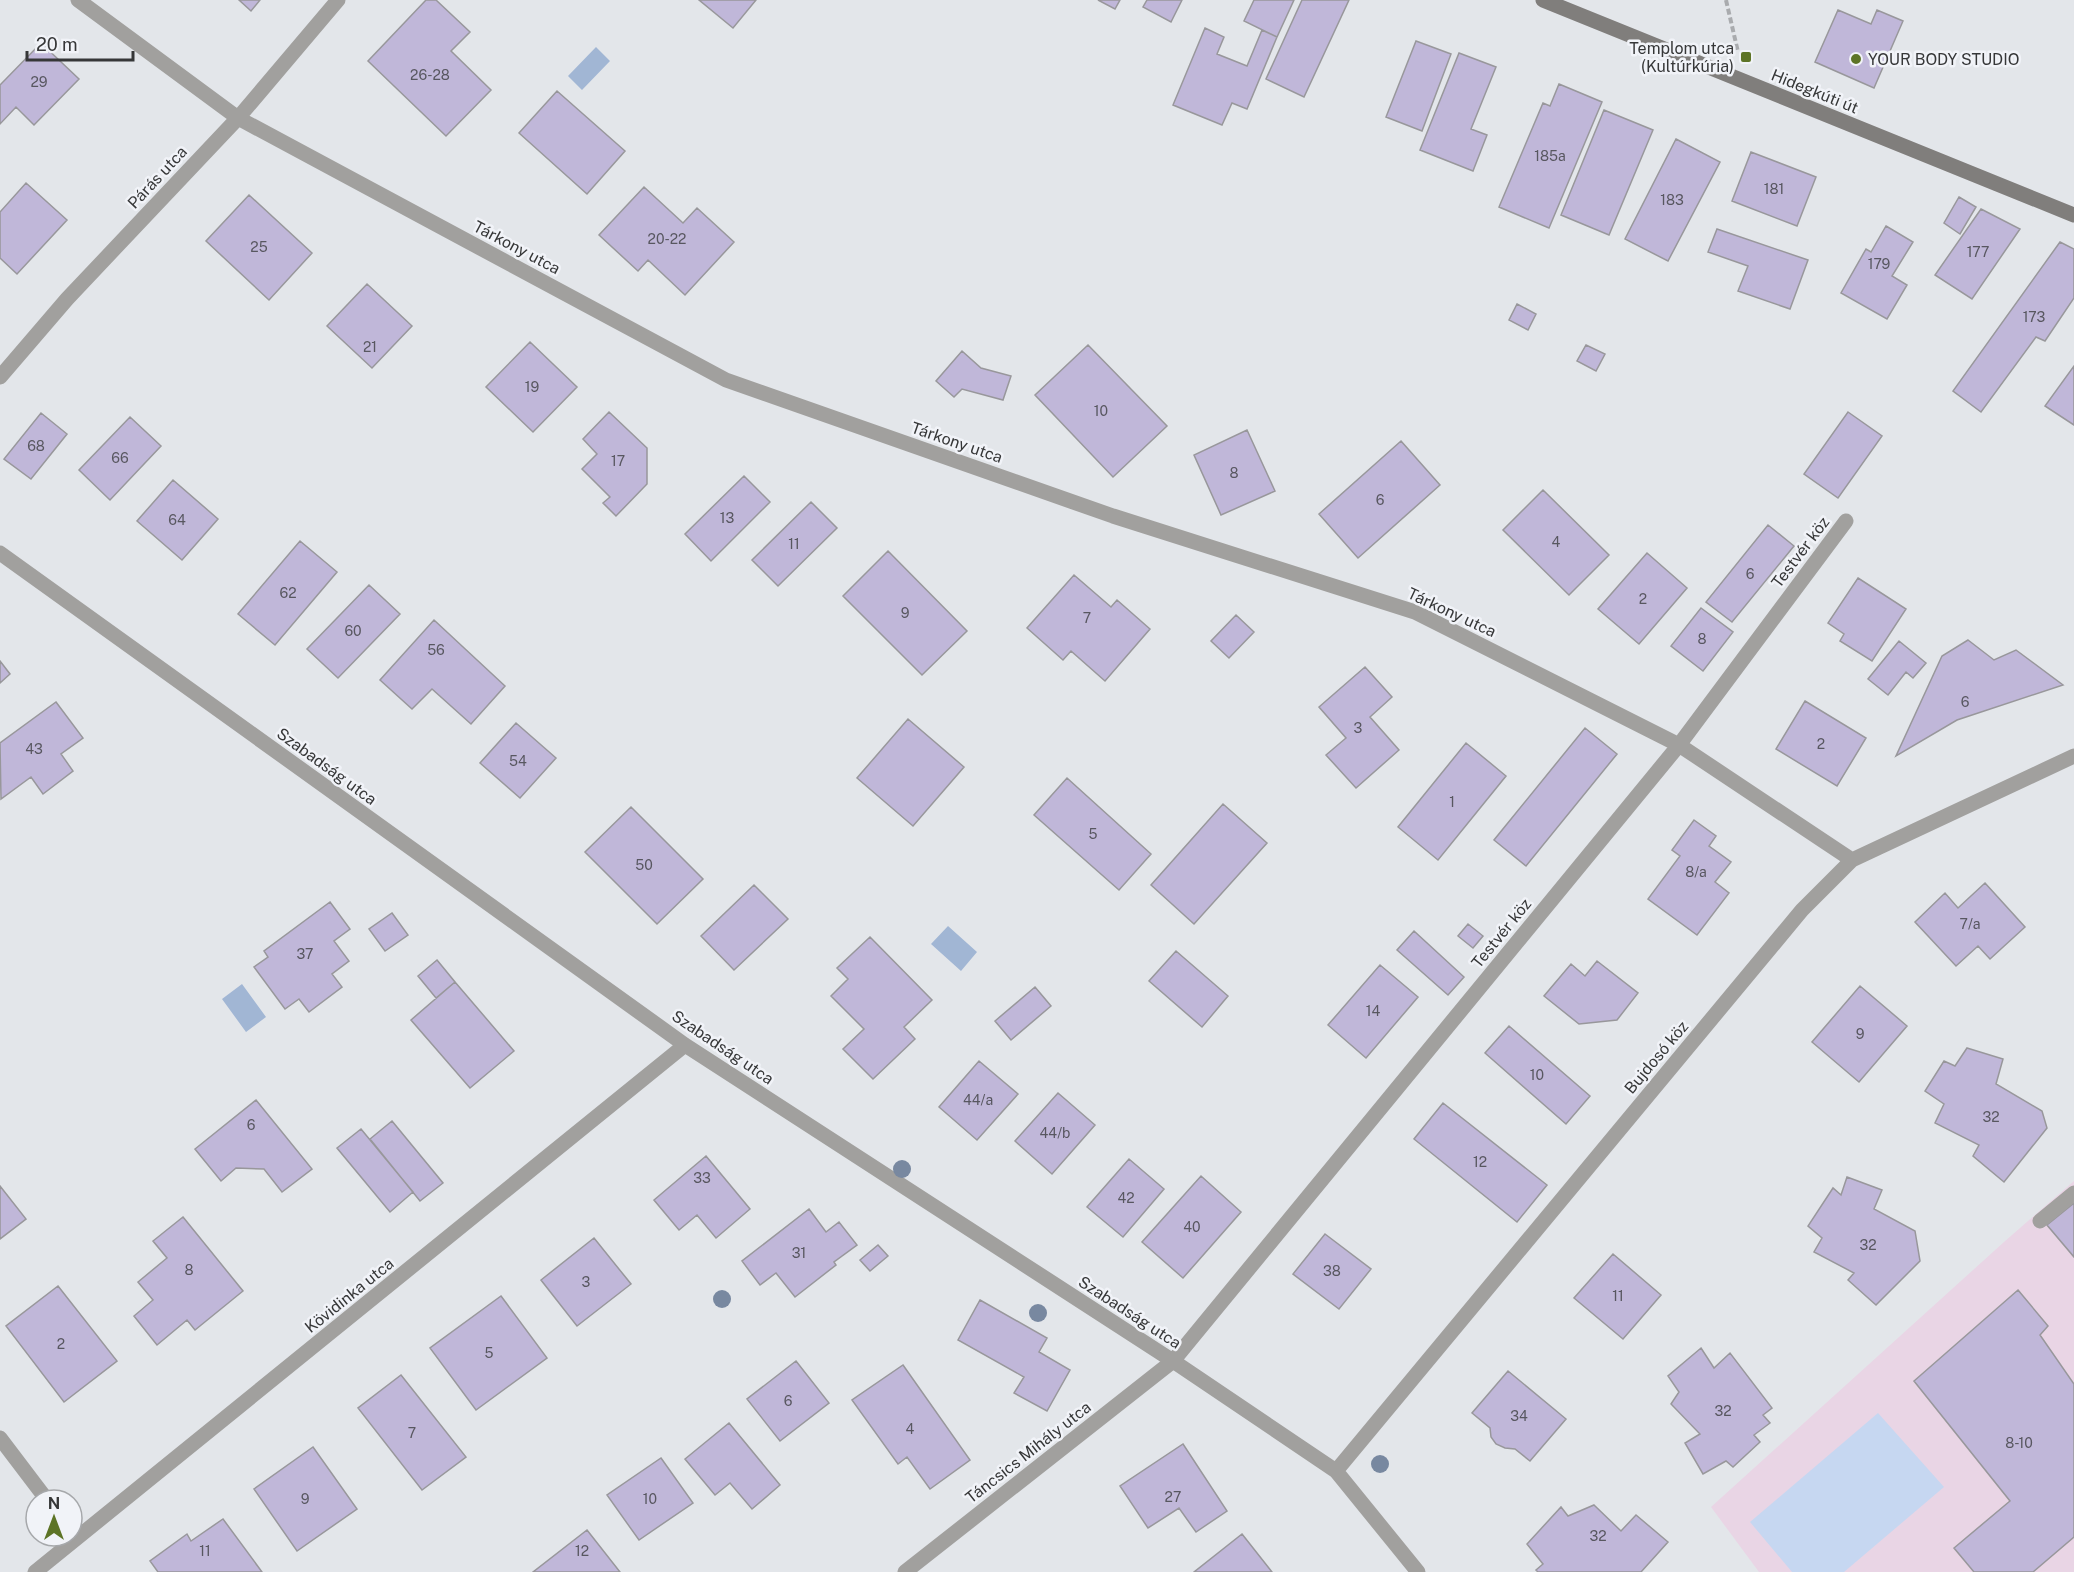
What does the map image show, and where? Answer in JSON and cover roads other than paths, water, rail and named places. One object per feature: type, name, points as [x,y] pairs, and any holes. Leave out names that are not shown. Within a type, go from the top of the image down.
[{"type":"main road","name":"Hidegkúti út","points":[[1543,0],[2074,215]]},
{"type":"street","name":"Tárkony utca","points":[[78,0],[238,117],[726,380],[1113,516],[1415,612],[1678,745],[1852,860]]},
{"type":"street","name":"Párás utca","points":[[0,376],[67,299],[238,117],[338,0]]},
{"type":"street","name":"Testvér köz","points":[[1173,1361],[1678,745],[1846,521]]},
{"type":"street","name":"Szabadság utca","points":[[0,553],[685,1045],[1173,1361],[1336,1471],[1419,1572]]},
{"type":"street","name":"Bujdosó köz","points":[[1336,1471],[1802,910],[1852,860],[2074,756]]},
{"type":"street","name":"Kövidinka utca","points":[[84,1528],[685,1045]]},
{"type":"street","points":[[2040,1221],[2074,1193]]},
{"type":"street","name":"Táncsics Mihály utca","points":[[905,1572],[1173,1361]]},
{"type":"street","points":[[0,1438],[38,1488]]},
{"type":"street","name":"Kövidinka utca","points":[[35,1572],[61,1548]]},
{"type":"place","name":"Templom utca (Kultúrkúria)","points":[[1746,57]]},
{"type":"place","name":"YOUR BODY STUDIO","points":[[1856,59]]}]
